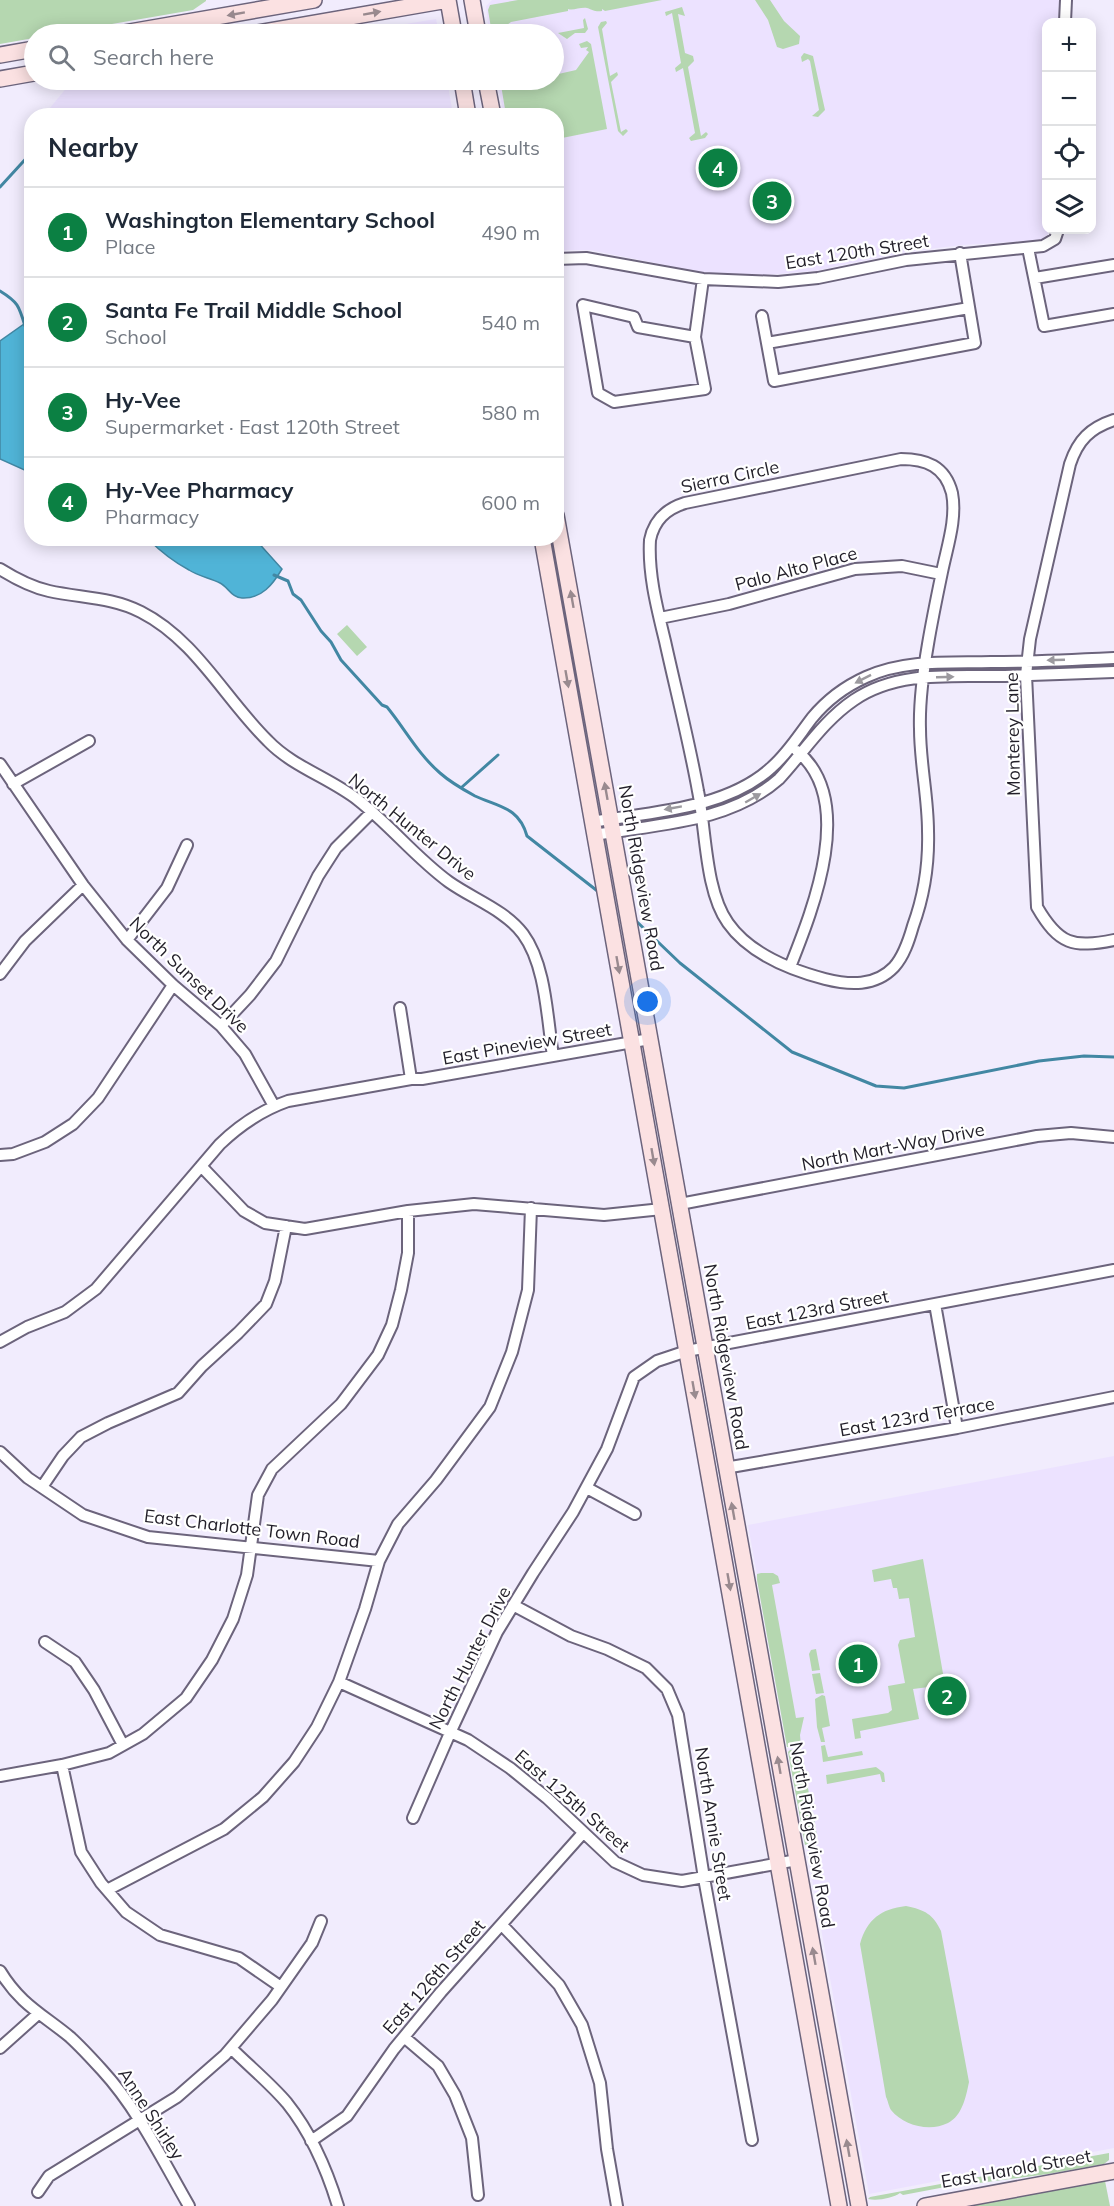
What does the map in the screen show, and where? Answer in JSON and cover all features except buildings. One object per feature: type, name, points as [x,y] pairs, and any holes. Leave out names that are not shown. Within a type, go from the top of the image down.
[{"type":"main road","points":[[176,24],[314,0]]},
{"type":"main road","points":[[310,24],[448,0],[452,24]]},
{"type":"main road","points":[[472,0],[476,24]]},
{"type":"main road","points":[[0,55],[24,51]]},
{"type":"main road","points":[[0,79],[24,75]]},
{"type":"main road","points":[[464,90],[467,108]]},
{"type":"main road","points":[[488,90],[491,108]]},
{"type":"main road","name":"North Ridgeview Road","points":[[543,546],[839,2206]]},
{"type":"main road","name":"North Ridgeview Road","points":[[562,546],[725,1468],[859,2206]]},
{"type":"main road","name":"East Harold Street","points":[[926,2206],[1114,2171]]},
{"type":"street","points":[[1065,18],[1066,0]]},
{"type":"street","name":"East 120th Street","points":[[564,259],[586,258],[703,279],[778,282],[818,278],[906,260],[1043,246],[1057,234]]},
{"type":"street","points":[[1028,248],[1044,326],[1114,314]]},
{"type":"street","points":[[762,316],[774,381],[975,343],[960,253]]},
{"type":"street","points":[[1035,278],[1114,265]]},
{"type":"street","points":[[695,337],[638,327],[634,317],[583,305],[598,393],[614,402],[705,389],[695,337],[703,279]]},
{"type":"street","points":[[767,343],[969,308]]},
{"type":"street","name":"Monterey Lane","points":[[1114,420],[1096,427],[1084,436],[1070,464],[1030,639],[1026,675],[1037,907],[1054,932],[1067,941],[1085,945],[1114,940]]},
{"type":"street","name":"Sierra Circle","points":[[901,459],[918,459],[929,463],[941,471],[949,483],[953,497],[952,518],[922,678],[920,728],[928,831],[927,862],[920,907],[900,959],[881,977],[855,984],[812,976],[790,967],[748,943],[728,923],[719,909],[713,889],[700,803],[660,618],[650,561],[651,531],[662,514],[673,507],[901,459]]},
{"type":"street","name":"Palo Alto Place","points":[[660,618],[729,604],[855,569],[902,566],[941,574]]},
{"type":"street","name":"North Hunter Drive","points":[[0,569],[15,579],[50,591],[121,603],[158,622],[195,656],[269,742],[308,770],[349,793],[432,868],[466,894],[497,911],[521,931],[533,951],[540,972],[553,1056]]},
{"type":"street","points":[[594,829],[728,795],[752,783],[771,768],[791,747],[814,716],[848,687],[865,677],[890,669],[924,664],[1114,658]]},
{"type":"street","points":[[612,825],[702,817],[732,808],[768,789],[830,719],[855,699],[881,686],[922,678],[1114,672]]},
{"type":"street","points":[[14,784],[89,741]]},
{"type":"street","points":[[790,967],[816,898],[826,842],[826,819],[816,771],[801,754],[791,747]]},
{"type":"street","name":"North Sunset Drive","points":[[0,764],[83,885],[127,940],[221,1026],[245,1054],[274,1106]]},
{"type":"street","points":[[221,1026],[250,995],[276,961],[318,876],[336,848],[372,812]]},
{"type":"street","points":[[127,940],[166,888],[187,845]]},
{"type":"street","points":[[0,974],[25,941],[83,885]]},
{"type":"street","points":[[0,1155],[13,1154],[45,1142],[73,1124],[98,1098],[173,984]]},
{"type":"street","points":[[400,1008],[411,1079]]},
{"type":"street","name":"East Pineview Street","points":[[0,1342],[27,1327],[65,1312],[96,1289],[201,1166],[237,1128],[274,1106],[288,1101],[411,1079],[422,1079],[650,1039]]},
{"type":"street","name":"North Mart-Way Drive","points":[[680,1204],[1036,1136],[1071,1133],[1114,1137]]},
{"type":"street","points":[[201,1166],[244,1211],[266,1223],[305,1229],[408,1211],[474,1204],[604,1215],[662,1209]]},
{"type":"street","points":[[107,1890],[224,1829],[263,1797],[294,1762],[317,1727],[339,1682],[379,1561],[398,1524],[436,1480],[490,1407],[512,1352],[528,1290],[531,1208]]},
{"type":"street","points":[[0,1776],[62,1765],[110,1753],[143,1734],[186,1698],[212,1660],[233,1618],[247,1575],[258,1495],[272,1469],[341,1404],[378,1355],[392,1325],[408,1253],[408,1211]]},
{"type":"street","points":[[42,1487],[63,1456],[81,1437],[177,1393],[266,1304],[275,1281],[286,1226]]},
{"type":"street","name":"East 123rd Street","points":[[705,1347],[1114,1270]]},
{"type":"street","points":[[935,1304],[957,1428]]},
{"type":"street","name":"North Hunter Drive","points":[[413,1818],[497,1632],[573,1512],[607,1449],[634,1377],[657,1361],[705,1347]]},
{"type":"street","name":"East 123rd Terrace","points":[[725,1468],[957,1428],[1114,1397]]},
{"type":"street","name":"East Charlotte Town Road","points":[[0,1452],[28,1478],[83,1515],[148,1537],[379,1561]]},
{"type":"street","points":[[586,1488],[635,1514]]},
{"type":"street","name":"North Annie Street","points":[[513,1605],[571,1636],[607,1649],[646,1668],[668,1689],[678,1715],[704,1878],[752,2140]]},
{"type":"street","points":[[45,1642],[75,1662],[94,1690],[123,1745]]},
{"type":"street","name":"East 125th Street","points":[[339,1682],[468,1740],[510,1768],[547,1798],[615,1862],[643,1875],[682,1881],[797,1860]]},
{"type":"street","points":[[62,1765],[81,1852],[107,1890],[126,1912],[160,1935],[239,1958],[281,1987]]},
{"type":"street","name":"East 126th Street","points":[[311,2141],[347,2116],[404,2037],[441,1992],[583,1833]]},
{"type":"street","points":[[38,2192],[49,2176],[177,2097],[231,2048],[281,1987],[312,1943],[321,1922]]},
{"type":"street","points":[[502,1925],[559,1985],[582,2025],[600,2084],[607,2149],[618,2206]]},
{"type":"street","name":"Anne Shirley","points":[[0,1971],[11,1990],[69,2037],[104,2073],[139,2121],[189,2206]]},
{"type":"street","points":[[0,2048],[38,2014]]},
{"type":"street","points":[[404,2037],[438,2066],[455,2095],[472,2138],[478,2195]]},
{"type":"street","points":[[231,2048],[286,2103],[311,2141],[329,2176],[338,2206]]},
{"type":"shaded area","points":[[492,0],[1059,0],[1058,18],[1042,18],[1042,234],[1048,234],[1041,240],[962,245],[905,252],[814,271],[766,275],[705,273],[590,250],[564,250],[564,108],[503,108],[499,90],[564,90],[564,24],[488,24],[486,6]]},
{"type":"shaded area","points":[[436,19],[437,24],[405,24]]},
{"type":"shaded area","points":[[65,90],[449,90],[452,108],[50,108]]},
{"type":"shaded area","points":[[1114,1456],[1114,2148],[869,2194],[748,1525]]},
{"type":"green space","points":[[0,0],[206,0],[193,10],[112,24],[24,24],[24,40],[0,44]]},
{"type":"green space","points":[[518,0],[662,0],[605,11],[587,8],[568,9],[568,11],[508,24],[490,24],[488,10],[490,5]]},
{"type":"green space","points":[[755,0],[770,0],[784,21],[800,36],[799,44],[783,49],[777,47],[768,20]]},
{"type":"green space","points":[[682,7],[685,16],[678,14],[685,53],[693,56],[694,61],[688,67],[701,136],[706,132],[708,134],[705,138],[691,141],[689,138],[695,133],[683,68],[676,72],[675,68],[681,63],[672,13],[666,16],[665,12]]},
{"type":"green space","points":[[585,18],[588,29],[585,33],[575,33],[567,39],[564,37],[564,32],[584,28]]},
{"type":"green space","points":[[606,21],[602,29],[610,76],[617,72],[618,75],[611,82],[621,132],[626,129],[628,131],[623,136],[618,131],[598,27],[601,22]]},
{"type":"green space","points":[[587,41],[591,44],[607,129],[564,138],[564,108],[505,108],[502,90],[564,90],[564,73],[576,70],[589,52],[586,50],[588,47],[581,48],[579,44]]},
{"type":"green space","points":[[804,53],[813,56],[825,110],[818,117],[812,116],[819,110],[810,61],[808,59],[802,62],[801,57]]},
{"type":"green space","points":[[347,625],[367,647],[357,656],[337,634]]},
{"type":"green space","points":[[923,1559],[945,1685],[913,1689],[919,1719],[860,1731],[861,1738],[855,1739],[852,1719],[888,1713],[892,1710],[888,1686],[905,1683],[898,1645],[900,1640],[915,1637],[909,1598],[899,1599],[897,1588],[893,1588],[891,1579],[874,1582],[872,1570]]},
{"type":"green space","points":[[773,1573],[778,1576],[780,1583],[772,1585],[796,1718],[804,1717],[800,1735],[801,1746],[787,1747],[757,1580],[757,1574]]},
{"type":"green space","points":[[816,1649],[820,1670],[812,1671],[809,1654],[811,1650]]},
{"type":"green space","points":[[820,1673],[824,1693],[816,1694],[812,1674]]},
{"type":"green space","points":[[822,1695],[825,1696],[830,1726],[822,1728],[825,1742],[821,1742],[817,1727],[815,1699]]},
{"type":"green space","points":[[825,1745],[828,1757],[862,1751],[863,1755],[823,1762],[821,1746]]},
{"type":"green space","points":[[801,1749],[810,1810],[813,1812],[817,1836],[815,1842],[805,1845],[788,1752]]},
{"type":"green space","points":[[876,1767],[884,1773],[885,1782],[882,1782],[880,1774],[827,1784],[826,1775]]},
{"type":"green space","points":[[906,1906],[928,1914],[935,1920],[941,1931],[969,2082],[965,2100],[957,2116],[941,2126],[925,2127],[910,2124],[896,2116],[891,2110],[886,2097],[860,1944],[867,1928],[876,1917],[897,1907]]},
{"type":"green space","points":[[1109,2153],[1109,2160],[1104,2164],[903,2195],[900,2193],[881,2199],[868,2199],[870,2197]]},
{"type":"green space","points":[[1105,2181],[1110,2206],[967,2206]]},
{"type":"water","points":[[24,324],[24,470],[0,459],[0,341]]},
{"type":"water","points":[[156,546],[261,546],[282,569],[271,585],[261,593],[249,598],[239,598],[220,583],[196,574]]},
{"type":"waterway","points":[[0,187],[24,161]]},
{"type":"waterway","points":[[0,291],[17,305],[24,323]]},
{"type":"waterway","points":[[274,575],[288,581],[293,594],[301,600],[341,660],[382,705],[387,707],[432,766],[466,791],[507,809],[519,819],[527,836],[600,893]]},
{"type":"waterway","points":[[462,787],[498,755]]},
{"type":"waterway","points":[[634,919],[680,963],[792,1052],[876,1086],[904,1088],[1039,1061],[1084,1056],[1114,1057]]},
{"type":"place","name":"Hy-Vee Pharmacy","points":[[718,168]]},
{"type":"place","name":"Hy-Vee","points":[[772,201]]},
{"type":"place","name":"Washington Elementary School","points":[[858,1664]]},
{"type":"place","name":"Santa Fe Trail Middle School","points":[[947,1696]]}]
